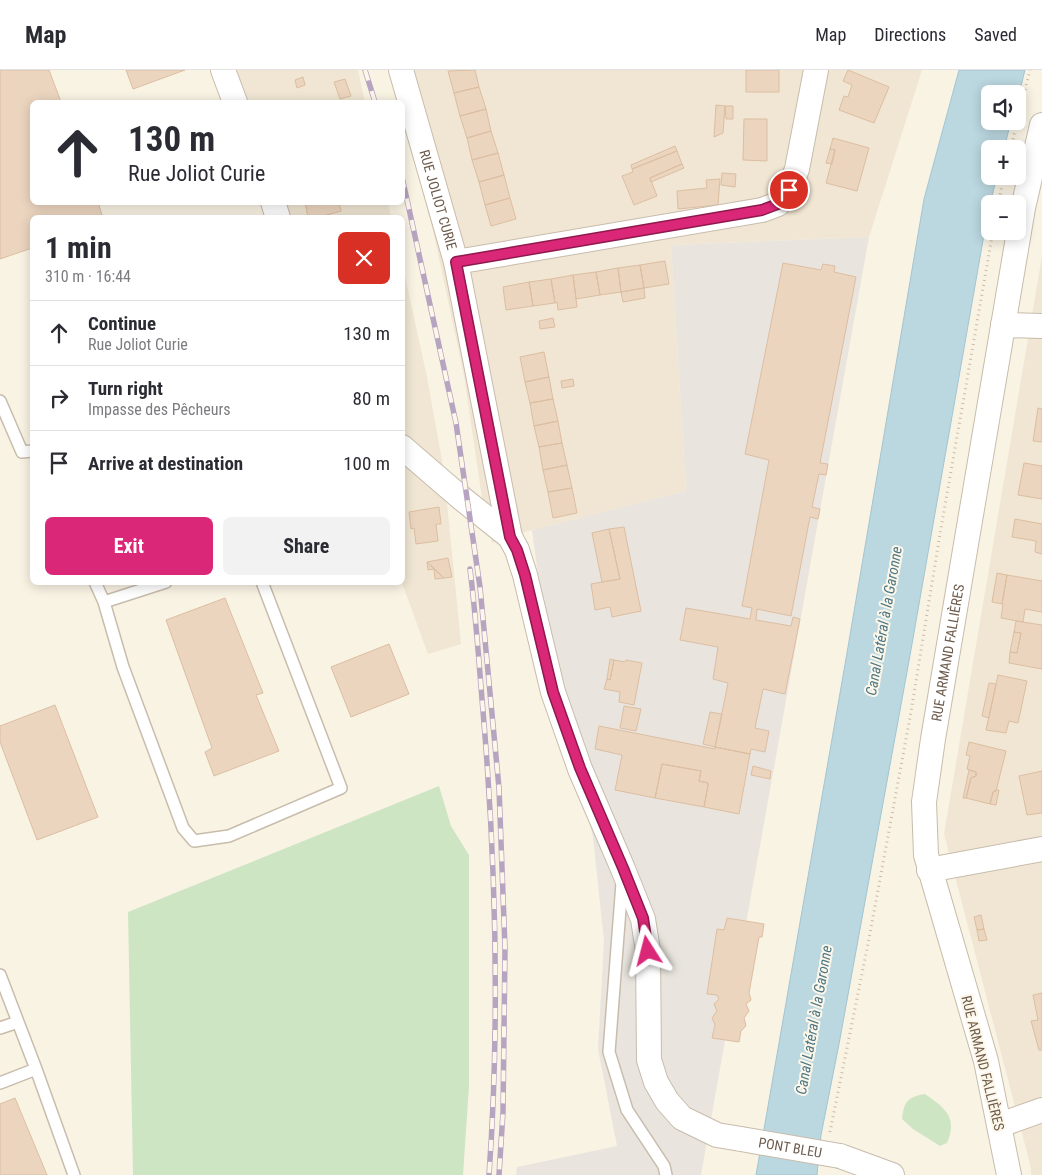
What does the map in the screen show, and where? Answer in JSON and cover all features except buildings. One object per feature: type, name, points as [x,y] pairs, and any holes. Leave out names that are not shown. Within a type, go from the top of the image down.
[{"type":"street","points":[[223,70],[234,100]]},
{"type":"street","name":"RUE JOLIOT CURIE","points":[[401,70],[456,262],[510,537]]},
{"type":"street","points":[[456,262],[762,210],[778,204],[789,190],[797,169],[816,70]]},
{"type":"street","name":"RUE ARMAND FALLIÈRES","points":[[1009,1175],[986,1061],[929,870],[924,829],[924,802],[1023,208],[1042,125]]},
{"type":"street","points":[[1003,325],[1042,326]]},
{"type":"street","points":[[405,450],[510,537]]},
{"type":"street","name":"PONT BLEU","points":[[510,537],[517,550],[525,575],[553,692],[580,768],[643,918],[648,951],[647,1039],[649,1060],[656,1082],[667,1100],[682,1118],[717,1135],[741,1139],[835,1147],[892,1175]]},
{"type":"street","points":[[929,870],[1042,849]]},
{"type":"street","points":[[1000,1125],[1042,1110]]},
{"type":"lane","points":[[0,402],[22,452],[30,451]]},
{"type":"lane","points":[[97,585],[123,667],[183,828],[194,842],[229,836],[341,788],[263,585]]},
{"type":"lane","points":[[104,602],[157,585]]},
{"type":"lane","points":[[623,868],[609,1052],[627,1110],[664,1166],[666,1175]]},
{"type":"lane","points":[[0,975],[74,1175]]},
{"type":"lane","points":[[0,1028],[18,1022]]},
{"type":"lane","points":[[0,1083],[36,1069]]},
{"type":"path","points":[[1026,85],[1030,70]]},
{"type":"path","points":[[835,1147],[866,953],[911,712],[991,240]]},
{"type":"shaded area","points":[[213,70],[358,70],[365,100],[224,100]]},
{"type":"shaded area","points":[[391,70],[922,70],[869,237],[671,245],[686,491],[532,530],[492,543],[482,498],[464,376],[434,235],[405,124],[405,100],[399,100]]},
{"type":"shaded area","points":[[263,205],[388,205],[391,215],[266,215]]},
{"type":"shaded area","points":[[869,237],[701,1175],[516,1175],[517,1167],[617,1146],[598,1049],[604,941],[593,837],[549,659],[532,530],[686,491],[671,245]]},
{"type":"shaded area","points":[[1042,256],[1042,1175],[1031,1175],[1031,1168],[944,834]]},
{"type":"shaded area","points":[[405,276],[427,377],[444,472],[461,644],[428,654],[403,585],[405,585]]},
{"type":"green space","points":[[439,786],[451,826],[469,855],[469,1086],[463,1175],[133,1175],[128,912]]},
{"type":"green space","points":[[925,1094],[944,1109],[950,1120],[950,1134],[947,1143],[940,1146],[913,1129],[902,1119],[905,1104],[914,1097]]},
{"type":"water","name":"Canal Latéral à la Garonne","points":[[959,70],[1025,70],[1021,85],[981,85],[981,130],[1009,130],[1006,140],[981,140],[981,185],[995,185],[992,195],[981,195],[981,240],[983,240],[909,661],[821,1135],[817,1175],[756,1175],[847,653],[924,199]]},
{"type":"railway","points":[[365,70],[374,100]]},
{"type":"railway","points":[[405,191],[456,423],[480,587],[499,788],[505,948],[503,1112],[499,1175]]},
{"type":"railway","points":[[470,569],[487,769],[494,885],[495,1059],[489,1175]]},
{"type":"route","points":[[648,951],[643,918],[580,768],[553,692],[525,575],[517,550],[510,537],[456,262],[762,210],[778,204],[789,190]]}]
